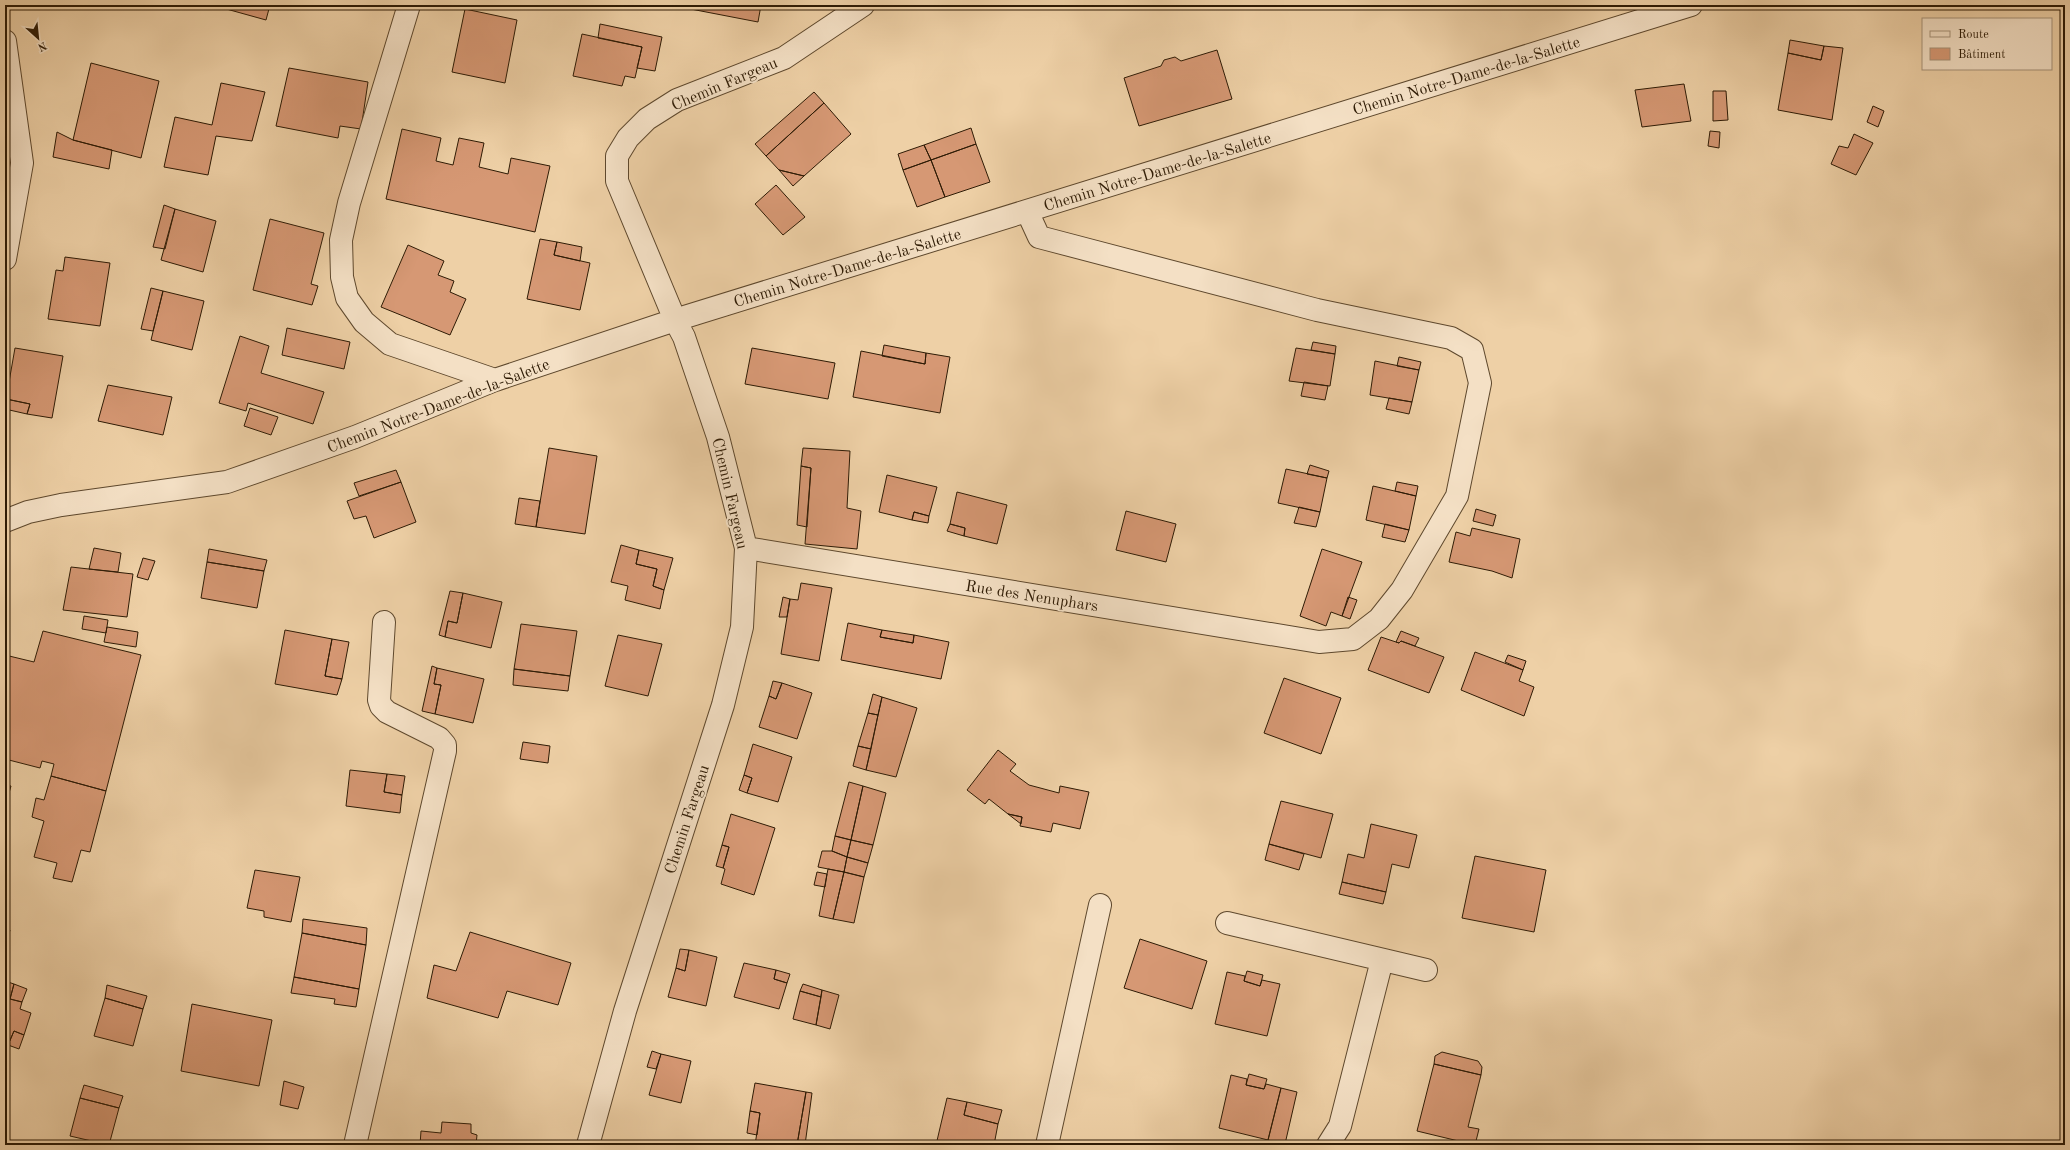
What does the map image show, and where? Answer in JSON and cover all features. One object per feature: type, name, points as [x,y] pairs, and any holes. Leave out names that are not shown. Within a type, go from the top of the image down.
[{"type":"street","points":[[408,5],[348,203],[341,240],[344,284],[347,298],[364,322],[390,344],[495,380]]},
{"type":"street","name":"Chemin Fargeau","points":[[588,1145],[625,1011],[723,705],[742,627],[746,548],[718,437],[684,337],[617,181],[617,156],[628,138],[647,119],[677,100],[784,58],[863,5]]},
{"type":"street","name":"Chemin Notre-Dame-de-la-Salette","points":[[5,521],[28,512],[61,505],[228,482],[356,437],[495,380],[676,320],[1691,5]]},
{"type":"street","points":[[5,41],[22,163],[5,260]]},
{"type":"street","name":"Rue des Nenuphars","points":[[746,548],[1319,642],[1353,639],[1379,619],[1402,590],[1457,496],[1480,383],[1472,350],[1451,338],[1317,310],[1039,237],[1027,211]]},
{"type":"street","points":[[355,1145],[445,751],[445,745],[439,738],[387,712],[381,706],[379,692],[384,622]]},
{"type":"street","points":[[1047,1145],[1100,904]]},
{"type":"street","points":[[1227,923],[1426,970]]},
{"type":"street","points":[[1328,1145],[1340,1126],[1382,960]]},
{"type":"building","points":[[212,5],[270,5],[266,20]]},
{"type":"building","points":[[328,5],[352,5],[351,9]]},
{"type":"building","points":[[670,5],[761,5],[758,22]]},
{"type":"building","points":[[465,9],[517,20],[505,83],[452,72]]},
{"type":"building","points":[[600,24],[662,37],[655,71],[637,68],[642,47],[598,38]]},
{"type":"building","points":[[582,34],[642,47],[635,78],[625,76],[622,86],[573,76]]},
{"type":"building","points":[[1790,40],[1824,46],[1821,60],[1788,53]]},
{"type":"building","points":[[1824,46],[1843,48],[1832,120],[1778,110],[1788,53],[1821,60]]},
{"type":"building","points":[[1217,50],[1232,99],[1139,126],[1124,78],[1161,66],[1164,60],[1175,57],[1181,61]]},
{"type":"building","points":[[91,63],[159,81],[141,158],[73,140]]},
{"type":"building","points":[[289,68],[368,82],[361,129],[340,126],[338,138],[276,126]]},
{"type":"building","points":[[221,83],[265,92],[252,141],[216,136],[208,175],[164,167],[175,117],[212,125]]},
{"type":"building","points":[[1684,84],[1691,121],[1642,127],[1635,90]]},
{"type":"building","points":[[1713,91],[1726,91],[1728,120],[1713,121]]},
{"type":"building","points":[[814,92],[824,103],[766,156],[755,144]]},
{"type":"building","points":[[824,103],[851,134],[804,176],[779,170],[766,156]]},
{"type":"building","points":[[1873,106],[1884,111],[1878,127],[1867,122]]},
{"type":"building","points":[[971,128],[976,144],[931,160],[924,145]]},
{"type":"building","points":[[402,129],[441,138],[436,161],[453,165],[459,138],[484,143],[479,167],[508,174],[511,158],[550,166],[535,232],[386,199]]},
{"type":"building","points":[[1710,131],[1720,132],[1719,148],[1708,146]]},
{"type":"building","points":[[57,132],[73,140],[112,150],[109,169],[53,157]]},
{"type":"building","points":[[1854,134],[1873,143],[1856,175],[1831,164],[1839,146],[1848,148]]},
{"type":"building","points":[[976,144],[990,182],[945,197],[931,160]]},
{"type":"building","points":[[924,145],[931,160],[903,170],[898,154]]},
{"type":"building","points":[[931,160],[945,197],[917,207],[903,170]]},
{"type":"building","points":[[779,170],[804,176],[793,186]]},
{"type":"building","points":[[776,185],[805,217],[783,235],[755,204]]},
{"type":"building","points":[[164,205],[175,209],[165,249],[153,247]]},
{"type":"building","points":[[175,209],[216,221],[203,272],[161,260]]},
{"type":"building","points":[[270,219],[324,233],[311,284],[318,286],[312,305],[253,290]]},
{"type":"building","points":[[540,239],[557,242],[554,255],[590,263],[580,310],[527,299]]},
{"type":"building","points":[[557,242],[582,247],[580,261],[554,255]]},
{"type":"building","points":[[408,245],[444,261],[438,275],[454,281],[450,292],[466,299],[450,335],[381,307]]},
{"type":"building","points":[[65,257],[110,263],[100,326],[48,319],[56,270],[63,271]]},
{"type":"building","points":[[151,288],[163,291],[153,331],[141,329]]},
{"type":"building","points":[[163,291],[204,301],[192,350],[151,340]]},
{"type":"building","points":[[287,328],[350,342],[344,369],[282,355]]},
{"type":"building","points":[[240,336],[269,346],[261,373],[324,392],[313,424],[248,403],[246,411],[219,403]]},
{"type":"building","points":[[1313,342],[1336,346],[1335,354],[1311,350]]},
{"type":"building","points":[[884,345],[926,353],[925,364],[882,356]]},
{"type":"building","points":[[15,348],[63,356],[52,418],[27,414],[30,404],[6,399]]},
{"type":"building","points":[[752,348],[835,363],[828,399],[745,384]]},
{"type":"building","points":[[1296,348],[1335,354],[1330,386],[1289,381]]},
{"type":"building","points":[[861,351],[925,364],[926,353],[950,357],[940,413],[853,397]]},
{"type":"building","points":[[1399,357],[1421,362],[1419,370],[1397,366]]},
{"type":"building","points":[[1375,361],[1419,370],[1412,402],[1370,395]]},
{"type":"building","points":[[1304,382],[1328,386],[1325,400],[1301,396]]},
{"type":"building","points":[[108,385],[172,397],[163,435],[98,421]]},
{"type":"building","points":[[1389,398],[1412,402],[1409,414],[1386,409]]},
{"type":"building","points":[[6,399],[30,404],[27,414],[5,409]]},
{"type":"building","points":[[250,408],[278,417],[271,435],[244,426]]},
{"type":"building","points":[[549,448],[597,456],[585,534],[536,527]]},
{"type":"building","points":[[803,448],[850,451],[847,508],[861,511],[857,549],[805,544],[811,468],[801,466]]},
{"type":"building","points":[[1310,465],[1329,471],[1327,478],[1307,474]]},
{"type":"building","points":[[801,466],[811,468],[807,527],[797,525]]},
{"type":"building","points":[[1286,469],[1327,478],[1320,512],[1278,503]]},
{"type":"building","points":[[396,470],[401,482],[359,496],[354,483]]},
{"type":"building","points":[[887,475],[937,487],[929,516],[914,512],[912,520],[879,512]]},
{"type":"building","points":[[401,482],[416,522],[374,538],[366,516],[354,519],[347,501]]},
{"type":"building","points":[[1397,482],[1418,486],[1416,496],[1395,491]]},
{"type":"building","points":[[1373,486],[1416,496],[1409,530],[1366,520]]},
{"type":"building","points":[[957,492],[1007,505],[997,544],[964,536],[965,528],[950,524]]},
{"type":"building","points":[[519,498],[540,501],[536,527],[515,524]]},
{"type":"building","points":[[1299,507],[1320,512],[1316,527],[1294,523]]},
{"type":"building","points":[[1476,509],[1496,515],[1493,526],[1473,521]]},
{"type":"building","points":[[1126,511],[1176,524],[1166,562],[1116,550]]},
{"type":"building","points":[[914,512],[929,516],[928,523],[912,520]]},
{"type":"building","points":[[950,524],[965,528],[964,536],[947,531]]},
{"type":"building","points":[[1385,524],[1409,530],[1405,542],[1382,537]]},
{"type":"building","points":[[1472,528],[1520,539],[1512,578],[1492,571],[1449,562],[1456,532],[1470,536]]},
{"type":"building","points":[[621,545],[639,550],[636,564],[657,569],[653,586],[664,590],[660,609],[625,600],[628,586],[611,582]]},
{"type":"building","points":[[94,548],[121,553],[118,572],[89,569]]},
{"type":"building","points":[[209,549],[267,560],[264,571],[207,562]]},
{"type":"building","points":[[1322,549],[1362,562],[1342,616],[1331,612],[1326,626],[1300,616]]},
{"type":"building","points":[[639,550],[673,558],[664,590],[653,586],[657,569],[636,564]]},
{"type":"building","points":[[143,558],[155,561],[148,580],[137,577]]},
{"type":"building","points":[[207,562],[264,571],[257,608],[201,598]]},
{"type":"building","points":[[71,567],[133,574],[127,617],[63,610]]},
{"type":"building","points":[[801,583],[832,588],[819,661],[781,654],[790,599],[798,600]]},
{"type":"building","points":[[450,591],[463,593],[457,623],[448,621],[445,637],[439,635]]},
{"type":"building","points":[[463,593],[502,602],[491,648],[445,637],[448,621],[457,623]]},
{"type":"building","points":[[783,597],[790,599],[787,617],[779,617]]},
{"type":"building","points":[[1348,597],[1357,600],[1350,619],[1342,616]]},
{"type":"building","points":[[84,616],[108,620],[106,633],[82,629]]},
{"type":"building","points":[[848,623],[882,630],[880,637],[913,643],[914,635],[949,642],[941,679],[841,660]]},
{"type":"building","points":[[521,624],[577,631],[570,676],[514,669]]},
{"type":"building","points":[[107,627],[138,632],[136,647],[104,642]]},
{"type":"building","points":[[285,630],[332,639],[325,676],[342,679],[337,695],[275,684]]},
{"type":"building","points":[[882,630],[914,635],[913,643],[880,637]]},
{"type":"building","points":[[43,631],[141,655],[106,791],[51,776],[54,764],[42,761],[40,768],[5,759],[5,655],[34,662]]},
{"type":"building","points":[[1401,631],[1419,638],[1415,646],[1401,641],[1399,643],[1396,642]]},
{"type":"building","points":[[618,635],[662,644],[648,696],[605,686]]},
{"type":"building","points":[[1381,637],[1399,643],[1401,641],[1444,657],[1429,693],[1368,670]]},
{"type":"building","points":[[332,639],[349,642],[342,679],[325,676]]},
{"type":"building","points":[[1475,652],[1523,670],[1519,681],[1534,687],[1524,716],[1461,690]]},
{"type":"building","points":[[1508,655],[1526,661],[1523,670],[1505,662]]},
{"type":"building","points":[[432,666],[437,668],[434,684],[441,685],[435,714],[422,711]]},
{"type":"building","points":[[437,668],[484,679],[473,723],[435,714],[441,685],[434,684]]},
{"type":"building","points":[[514,669],[570,676],[568,691],[513,685]]},
{"type":"building","points":[[1284,678],[1341,698],[1321,754],[1264,733]]},
{"type":"building","points":[[773,681],[782,683],[776,699],[769,696]]},
{"type":"building","points":[[782,683],[812,693],[797,739],[759,727],[769,696],[776,699]]},
{"type":"building","points":[[873,694],[882,697],[878,715],[868,713]]},
{"type":"building","points":[[882,697],[917,708],[896,777],[866,770]]},
{"type":"building","points":[[868,713],[878,715],[871,749],[858,746]]},
{"type":"building","points":[[523,742],[550,746],[548,763],[520,759]]},
{"type":"building","points":[[753,744],[792,757],[778,802],[747,793],[752,778],[744,775]]},
{"type":"building","points":[[858,746],[871,749],[866,770],[853,766]]},
{"type":"building","points":[[998,750],[1016,764],[1010,771],[1029,785],[1059,793],[1060,786],[1089,792],[1080,829],[1053,823],[1051,832],[1020,826],[1022,817],[1008,814],[989,799],[985,804],[967,790]]},
{"type":"building","points":[[350,770],[387,774],[384,792],[402,795],[400,813],[346,806]]},
{"type":"building","points":[[387,774],[405,776],[402,795],[384,792]]},
{"type":"building","points":[[744,775],[752,778],[747,793],[739,790]]},
{"type":"building","points":[[51,776],[106,791],[90,852],[81,850],[72,882],[53,878],[57,863],[34,857],[44,821],[32,817],[36,798],[44,800]]},
{"type":"building","points":[[849,782],[863,786],[851,840],[835,836]]},
{"type":"building","points":[[5,785],[11,786],[5,807]]},
{"type":"building","points":[[863,786],[886,793],[873,845],[851,840]]},
{"type":"building","points":[[1281,801],[1333,814],[1321,858],[1269,844]]},
{"type":"building","points":[[731,814],[775,828],[754,895],[721,884],[725,869],[723,868],[729,847],[722,845]]},
{"type":"building","points":[[1008,814],[1022,817],[1021,824]]},
{"type":"building","points":[[1371,824],[1417,835],[1409,868],[1392,864],[1386,892],[1342,882],[1348,854],[1364,858]]},
{"type":"building","points":[[835,836],[851,840],[847,857],[832,851]]},
{"type":"building","points":[[851,840],[873,845],[868,863],[847,857]]},
{"type":"building","points":[[1269,844],[1304,854],[1299,870],[1265,860]]},
{"type":"building","points":[[722,845],[729,847],[723,868],[716,866]]},
{"type":"building","points":[[822,851],[832,851],[847,857],[844,872],[818,867]]},
{"type":"building","points":[[1475,856],[1546,870],[1534,932],[1462,918]]},
{"type":"building","points":[[847,857],[868,863],[864,877],[844,872]]},
{"type":"building","points":[[828,869],[844,872],[833,919],[819,916]]},
{"type":"building","points":[[255,870],[300,877],[291,922],[264,917],[264,911],[247,908]]},
{"type":"building","points":[[817,872],[827,874],[825,887],[814,885]]},
{"type":"building","points":[[844,872],[864,877],[854,923],[833,919]]},
{"type":"building","points":[[1342,882],[1386,892],[1383,904],[1339,894]]},
{"type":"building","points":[[303,919],[367,928],[366,945],[302,933]]},
{"type":"building","points":[[5,928],[10,930],[5,948]]},
{"type":"building","points":[[470,932],[571,963],[558,1005],[507,991],[498,1018],[427,998],[434,965],[456,971]]},
{"type":"building","points":[[302,933],[366,945],[359,989],[294,977]]},
{"type":"building","points":[[1140,939],[1207,961],[1192,1009],[1124,988]]},
{"type":"building","points":[[680,949],[689,950],[685,971],[676,968]]},
{"type":"building","points":[[689,950],[717,957],[706,1006],[668,997],[676,968],[685,971]]},
{"type":"building","points":[[744,963],[776,970],[774,979],[787,983],[779,1009],[734,997]]},
{"type":"building","points":[[776,970],[790,974],[787,983],[774,979]]},
{"type":"building","points":[[1247,971],[1263,975],[1260,986],[1244,981]]},
{"type":"building","points":[[1227,972],[1245,976],[1244,981],[1260,986],[1262,980],[1280,984],[1267,1036],[1215,1024]]},
{"type":"building","points":[[294,977],[359,989],[356,1007],[334,1004],[335,999],[291,993]]},
{"type":"building","points":[[5,981],[14,984],[10,999],[22,1002],[20,1009],[31,1013],[24,1035],[14,1031],[8,1045],[5,1044]]},
{"type":"building","points":[[14,984],[27,989],[22,1002],[10,999]]},
{"type":"building","points":[[803,984],[822,990],[821,997],[800,991]]},
{"type":"building","points":[[107,985],[147,996],[143,1009],[105,998]]},
{"type":"building","points":[[822,990],[839,995],[830,1029],[816,1025]]},
{"type":"building","points":[[800,991],[821,997],[816,1025],[793,1019]]},
{"type":"building","points":[[105,998],[143,1009],[133,1046],[94,1036]]},
{"type":"building","points":[[192,1004],[272,1020],[259,1086],[181,1071]]},
{"type":"building","points":[[14,1031],[24,1035],[19,1049],[8,1045]]},
{"type":"building","points":[[652,1051],[661,1054],[656,1069],[647,1067]]},
{"type":"building","points":[[1442,1052],[1478,1061],[1482,1067],[1481,1075],[1434,1064],[1435,1056]]},
{"type":"building","points":[[661,1054],[691,1061],[681,1103],[649,1095]]},
{"type":"building","points":[[1434,1064],[1481,1075],[1468,1127],[1479,1129],[1475,1145],[1417,1131]]},
{"type":"building","points":[[1249,1074],[1267,1079],[1264,1089],[1246,1085]]},
{"type":"building","points":[[1231,1075],[1247,1079],[1246,1085],[1264,1089],[1266,1084],[1281,1088],[1268,1140],[1219,1128]]},
{"type":"building","points":[[284,1081],[304,1087],[298,1109],[280,1105]]},
{"type":"building","points":[[755,1083],[806,1092],[797,1145],[755,1145],[760,1113],[750,1111]]},
{"type":"building","points":[[84,1085],[123,1096],[119,1108],[80,1098]]},
{"type":"building","points":[[1281,1088],[1297,1092],[1285,1144],[1268,1140]]},
{"type":"building","points":[[806,1092],[812,1093],[805,1145],[797,1145]]},
{"type":"building","points":[[80,1098],[119,1108],[109,1145],[70,1136]]},
{"type":"building","points":[[947,1098],[967,1102],[964,1115],[998,1124],[994,1145],[936,1145]]},
{"type":"building","points":[[967,1102],[1002,1110],[998,1124],[964,1115]]},
{"type":"building","points":[[750,1111],[760,1113],[757,1135],[747,1133]]},
{"type":"building","points":[[442,1122],[471,1124],[471,1133],[477,1135],[476,1145],[420,1145],[421,1131],[441,1133]]}]
